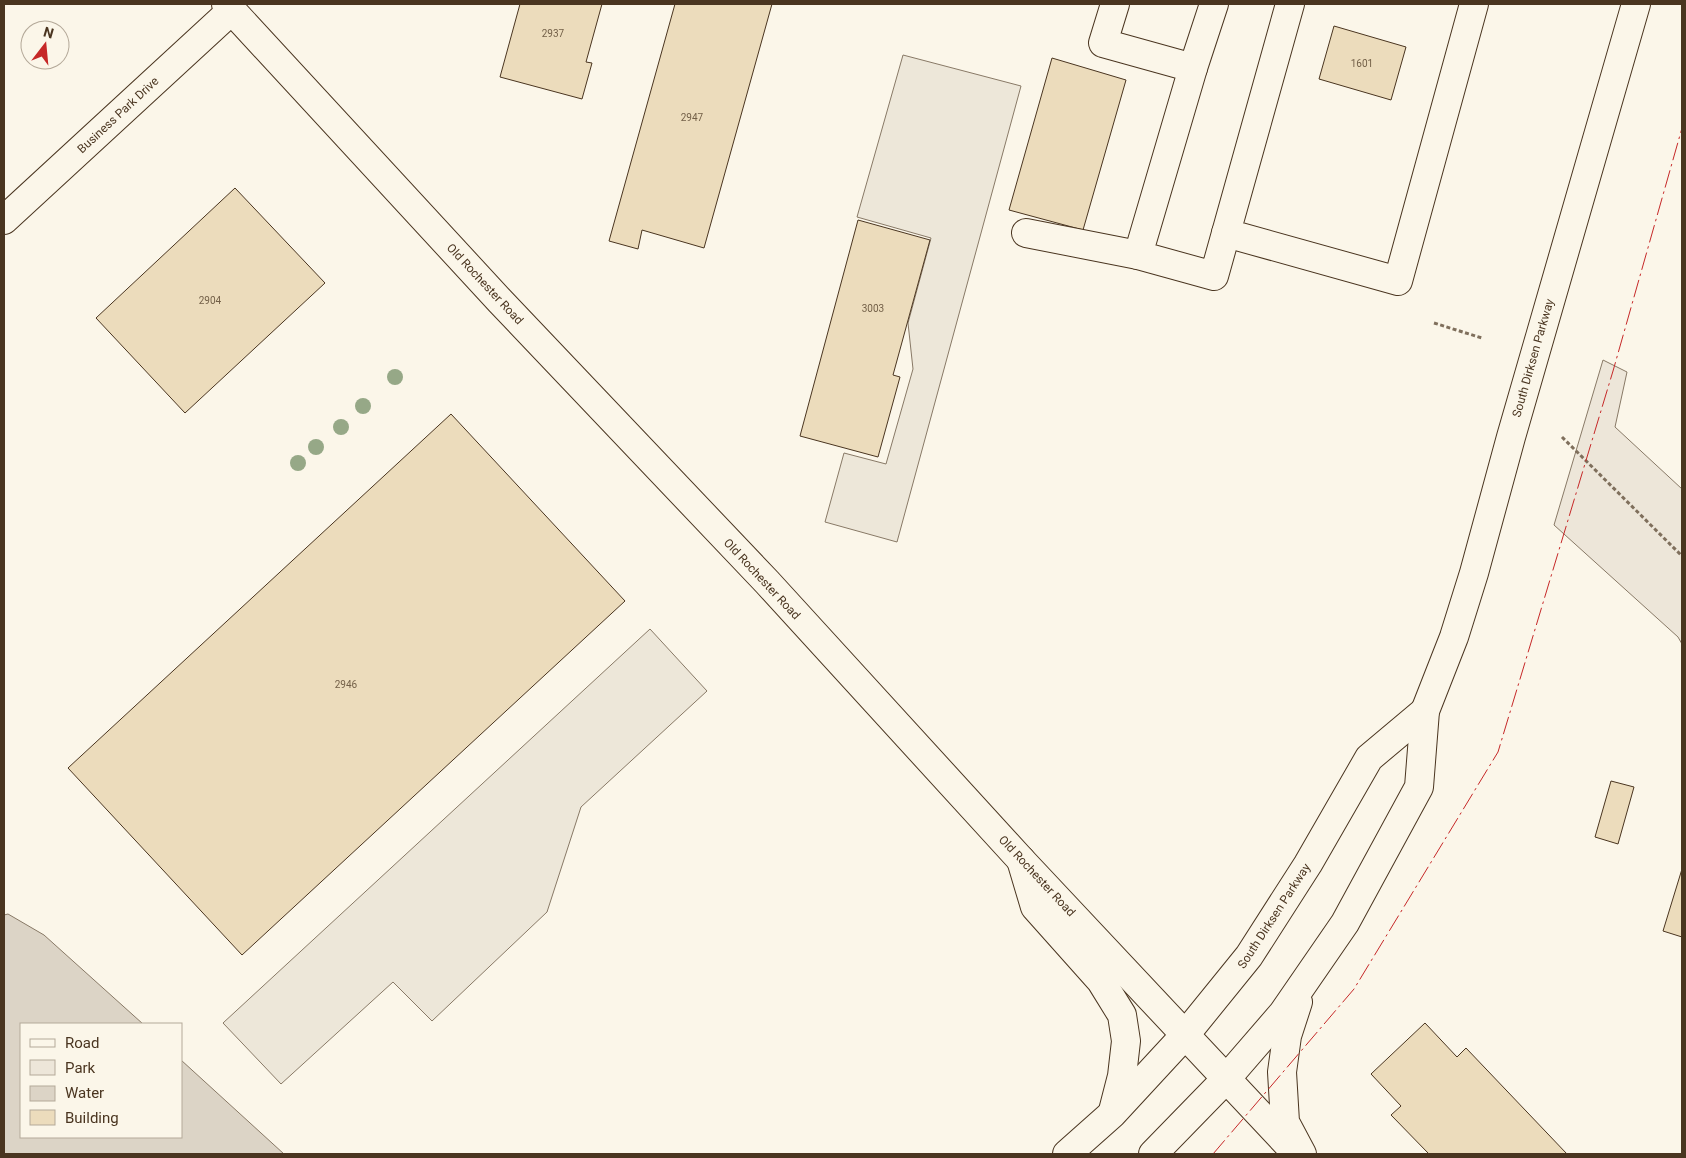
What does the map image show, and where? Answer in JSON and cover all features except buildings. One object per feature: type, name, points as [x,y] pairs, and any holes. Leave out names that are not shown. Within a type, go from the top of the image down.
[{"type":"main road","points":[[1115,4],[1103,43],[1194,68]]},
{"type":"main road","points":[[1138,255],[1214,4]]},
{"type":"main road","points":[[1026,233],[1138,255],[1214,276],[1290,4]]},
{"type":"main road","points":[[1226,233],[1398,281],[1474,4]]},
{"type":"main road","name":"South Dirksen Parkway","points":[[1153,1154],[1226,1079],[1283,1013],[1345,923],[1419,787],[1424,711],[1454,636],[1474,573],[1515,423],[1636,4]]},
{"type":"main road","name":"Business Park Drive","points":[[4,220],[229,7]]},
{"type":"main road","name":"Old Rochester Road","points":[[229,7],[500,301],[767,582],[1243,1099],[1297,1154]]},
{"type":"main road","name":"South Dirksen Parkway","points":[[1067,1154],[1112,1114],[1185,1036],[1249,956],[1308,864],[1369,758],[1424,711]]},
{"type":"main road","points":[[1021,860],[1035,907],[1101,981],[1122,1014],[1126,1041],[1122,1076],[1112,1114]]},
{"type":"main road","points":[[1302,1154],[1285,1122],[1282,1072],[1287,1036],[1303,984]]},
{"type":"path","points":[[1434,323],[1482,338]]},
{"type":"path","points":[[1562,437],[1682,556]]},
{"type":"green space","points":[[1603,360],[1627,372],[1615,427],[1682,489],[1682,644],[1678,637],[1554,525]]},
{"type":"shaded area","points":[[903,55],[1021,86],[897,542],[825,522],[844,453],[886,464],[913,369],[908,323],[931,238],[857,217]]},
{"type":"shaded area","points":[[650,629],[707,691],[581,807],[547,912],[432,1021],[393,982],[281,1084],[223,1023]]},
{"type":"water","points":[[8,914],[44,935],[142,1023],[20,1023],[20,1138],[182,1138],[182,1061],[284,1154],[4,1154],[4,915]]},
{"type":"power","points":[[1213,1154],[1354,989],[1498,752],[1613,371],[1682,128]]}]
